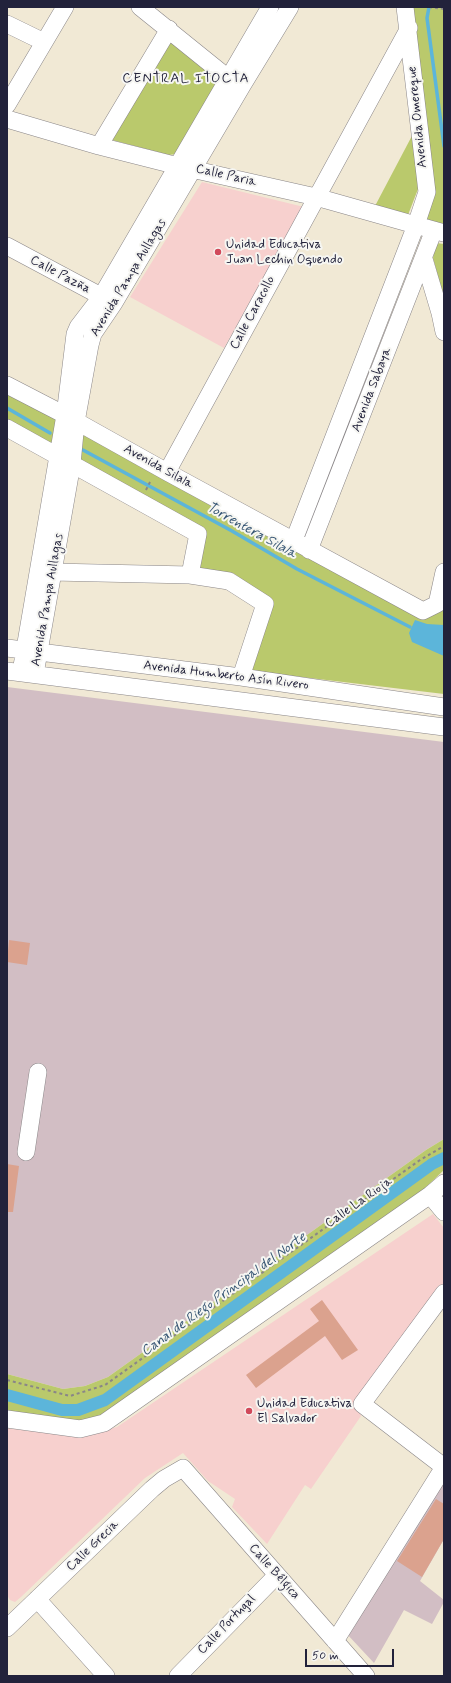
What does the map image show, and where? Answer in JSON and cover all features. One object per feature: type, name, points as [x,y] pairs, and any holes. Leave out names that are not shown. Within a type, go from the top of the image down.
[{"type":"street","points":[[7,105],[65,7]]},
{"type":"street","points":[[140,7],[235,82]]},
{"type":"street","name":"Avenida Pampa Aullagas","points":[[21,672],[32,652],[52,572],[71,418],[93,334],[107,300],[235,82],[270,7]]},
{"type":"street","name":"Avenida Pampa Aullagas","points":[[235,82],[290,7]]},
{"type":"street","name":"Avenida Omereque","points":[[405,7],[409,28],[427,192],[416,225]]},
{"type":"street","points":[[7,24],[44,42]]},
{"type":"street","name":"Calle Caracollo","points":[[167,472],[409,28]]},
{"type":"street","points":[[99,146],[169,30]]},
{"type":"street","name":"Calle Paria","points":[[7,119],[99,146],[316,197],[439,231]]},
{"type":"street","name":"Avenida Sabaya","points":[[294,540],[416,225]]},
{"type":"street","name":"Avenida Sabaya","points":[[309,550],[424,259],[439,231]]},
{"type":"street","name":"Calle Pazña","points":[[7,246],[107,300]]},
{"type":"street","points":[[424,259],[444,332]]},
{"type":"street","name":"Avenida Silala","points":[[7,385],[71,418],[167,472],[294,540],[309,550],[423,610],[437,604],[444,579]]},
{"type":"street","points":[[7,428],[198,534],[190,576]]},
{"type":"street","name":"Avenida Pampa Aullagas","points":[[32,652],[65,460]]},
{"type":"street","points":[[52,572],[190,576],[229,581],[265,604],[241,677]]},
{"type":"street","name":"Avenida Humberto Asín Rivero","points":[[7,648],[241,677],[444,707]]},
{"type":"street","name":"Avenida Humberto Asín Rivero","points":[[21,672],[426,726],[444,727]]},
{"type":"street","points":[[426,726],[427,704]]},
{"type":"street","points":[[26,1152],[38,1072]]},
{"type":"street","points":[[7,1419],[80,1429],[104,1422],[430,1195],[444,1183]]},
{"type":"street","points":[[430,1195],[444,1212]]},
{"type":"street","points":[[335,1641],[444,1467],[362,1404],[444,1293]]},
{"type":"street","name":"Calle Bélgica","points":[[183,1468],[366,1676]]},
{"type":"street","name":"Calle Grecia","points":[[7,1628],[152,1489],[164,1479],[183,1468]]},
{"type":"street","name":"Calle Portugal","points":[[178,1676],[277,1575]]},
{"type":"street","points":[[37,1599],[106,1676]]},
{"type":"path","points":[[429,7],[444,9]]},
{"type":"path","points":[[145,491],[151,480]]},
{"type":"path","name":"Calle La Rioja","points":[[7,1380],[70,1396],[105,1385],[420,1160],[444,1146]]},
{"type":"shaded area","name":"Unidad Educativa Juan Lechin Oquendo","points":[[202,182],[304,207],[224,348],[130,297]]},
{"type":"shaded area","points":[[7,687],[444,742],[444,1139],[426,1150],[108,1377],[85,1386],[63,1389],[7,1374]]},
{"type":"shaded area","name":"Unidad Educativa El Salvador","points":[[433,1214],[444,1228],[444,1283],[357,1405],[361,1416],[311,1489],[305,1485],[267,1544],[232,1507],[235,1499],[208,1481],[183,1453],[145,1478],[21,1597],[15,1602],[10,1600],[7,1595],[7,1428],[79,1437],[117,1427]]},
{"type":"shaded area","points":[[444,1479],[444,1539],[420,1581],[444,1600],[444,1602],[432,1624],[404,1610],[374,1663],[346,1633]]},
{"type":"green space","points":[[413,7],[444,7],[444,225],[426,219]]},
{"type":"green space","points":[[170,41],[214,77],[217,86],[176,154],[169,155],[108,139]]},
{"type":"green space","points":[[414,132],[418,189],[408,215],[375,206]]},
{"type":"green space","points":[[436,243],[444,244],[444,298],[433,258]]},
{"type":"green space","points":[[7,389],[57,415],[53,444],[7,421]]},
{"type":"green space","points":[[81,432],[421,617],[443,610],[444,607],[444,694],[251,671],[272,601],[233,573],[199,570],[206,532],[77,460]]},
{"type":"green space","points":[[444,1139],[444,1170],[423,1190],[104,1414],[85,1420],[67,1422],[7,1413],[7,1374],[63,1389],[85,1386],[108,1377],[426,1150]]},
{"type":"water","points":[[415,620],[427,624],[444,625],[444,656],[412,642],[409,633]]},
{"type":"building","points":[[9,940],[30,943],[27,965],[7,962]]},
{"type":"building","points":[[7,1164],[19,1166],[13,1212],[7,1212]]},
{"type":"building","points":[[322,1300],[358,1350],[342,1360],[325,1336],[256,1388],[246,1375],[319,1321],[310,1309]]},
{"type":"building","points":[[436,1499],[444,1504],[444,1539],[422,1577],[397,1561]]},
{"type":"waterway","points":[[429,7],[427,18],[444,146]]},
{"type":"waterway","name":"Torrentera Silala","points":[[7,408],[50,433]]},
{"type":"waterway","name":"Torrentera Silala","points":[[83,450],[232,531],[297,569],[410,627]]},
{"type":"waterway","name":"Canal de Riego Principal del Norte","points":[[7,1395],[62,1410],[78,1410],[105,1400],[432,1164],[444,1158]]},
{"type":"place","name":"Unidad Educativa Juan Lechin Oquendo","points":[[218,252]]},
{"type":"place","name":"Unidad Educativa El Salvador","points":[[249,1411]]},
{"type":"district","name":"CENTRAL ITOCTA","points":[[186,79]]}]
